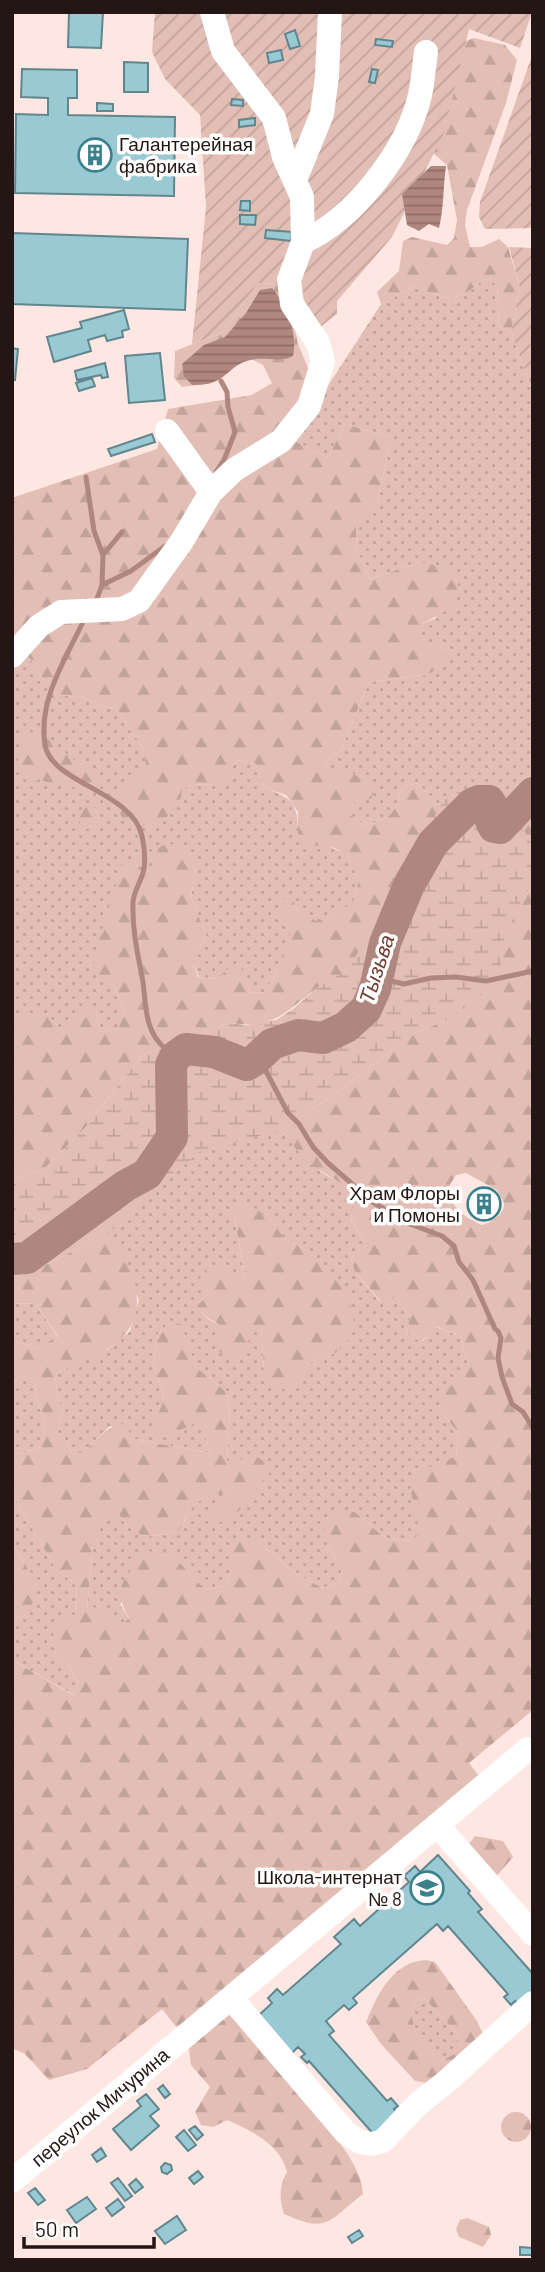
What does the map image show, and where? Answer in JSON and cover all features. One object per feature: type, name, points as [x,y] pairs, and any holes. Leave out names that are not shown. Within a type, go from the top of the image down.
[{"type":"street","points":[[12,656],[39,626],[61,612],[122,609],[139,601],[182,541],[211,492],[234,470],[281,441],[309,406],[323,361],[318,343],[292,304],[289,280],[303,242],[302,197],[284,157],[274,118],[223,51],[212,12]]},
{"type":"street","points":[[295,180],[322,114],[330,12]]},
{"type":"street","points":[[303,242],[325,232],[370,189],[401,143],[419,97],[426,52]]},
{"type":"street","points":[[167,431],[211,492]]},
{"type":"street","name":"переулок Мичурина","points":[[12,2181],[528,1749]]},
{"type":"street","points":[[437,1825],[533,1934]]},
{"type":"street","points":[[231,1998],[346,2133],[360,2142],[372,2144],[383,2141],[418,2104],[533,2003]]},
{"type":"green space","points":[[155,12],[532,12],[520,48],[469,29],[444,133],[392,237],[337,301],[337,314],[319,328],[285,284],[258,283],[223,332],[192,344],[206,207],[200,115],[165,79],[152,52]]},
{"type":"green space","points":[[474,38],[505,45],[517,60],[506,103],[467,210],[465,225],[470,247],[482,247],[499,239],[508,247],[520,288],[511,332],[499,327],[497,285],[487,277],[469,291],[450,299],[413,287],[381,304],[377,292],[399,271],[403,241],[412,237],[447,245],[454,238],[457,220],[447,165],[426,147],[458,44]]},
{"type":"green space","points":[[533,53],[533,228],[485,229],[479,217],[480,202]]},
{"type":"green space","points":[[509,247],[533,248],[533,392],[511,332],[520,288]]},
{"type":"green space","points":[[487,277],[497,285],[499,327],[511,332],[533,392],[533,798],[519,813],[533,874],[440,806],[417,783],[401,789],[394,810],[386,818],[365,825],[350,815],[350,804],[360,799],[329,774],[325,762],[341,750],[369,682],[425,675],[429,644],[422,635],[422,624],[436,618],[420,562],[370,579],[357,550],[356,525],[378,503],[391,437],[345,424],[328,458],[293,440],[381,304],[413,287],[450,299],[469,291]]},
{"type":"green space","points":[[258,283],[285,284],[298,344],[321,399],[293,440],[328,458],[345,424],[391,437],[378,503],[356,526],[357,550],[370,579],[420,562],[446,568],[458,583],[455,606],[422,624],[422,635],[429,644],[442,643],[447,651],[440,668],[425,675],[369,682],[341,750],[325,762],[329,774],[350,771],[374,789],[371,799],[360,799],[350,804],[350,815],[365,825],[386,818],[394,810],[401,789],[417,783],[440,806],[473,793],[533,874],[533,1710],[469,1763],[482,1780],[226,2000],[332,2132],[360,2178],[363,2194],[327,2222],[319,2224],[284,2214],[281,2192],[287,2172],[284,2162],[272,2146],[227,2120],[213,2127],[201,2125],[195,2112],[210,2087],[191,2065],[189,2049],[162,2009],[87,2069],[49,2080],[25,2054],[12,2048],[12,1660],[73,1695],[78,1683],[68,1665],[54,1652],[53,1625],[75,1615],[77,1584],[57,1571],[12,1493],[12,1449],[19,1454],[41,1447],[46,1423],[35,1394],[36,1380],[23,1375],[12,1383],[12,1340],[36,1348],[58,1337],[36,1304],[12,1303],[12,1277],[41,1267],[109,1233],[122,1251],[134,1282],[137,1302],[134,1318],[127,1331],[103,1351],[55,1374],[58,1399],[63,1412],[57,1433],[66,1441],[73,1455],[86,1449],[108,1430],[124,1424],[134,1439],[210,1453],[204,1430],[194,1424],[162,1438],[152,1426],[164,1401],[153,1366],[158,1333],[170,1323],[181,1324],[196,1367],[225,1391],[230,1405],[227,1461],[257,1457],[269,1464],[271,1471],[238,1512],[216,1525],[211,1516],[233,1495],[212,1495],[198,1501],[179,1531],[145,1536],[133,1530],[119,1515],[101,1523],[93,1544],[87,1607],[106,1608],[119,1627],[129,1618],[121,1598],[123,1582],[146,1551],[172,1553],[207,1590],[227,1585],[232,1570],[227,1552],[240,1540],[258,1541],[292,1571],[322,1588],[339,1582],[342,1570],[327,1544],[324,1524],[338,1510],[355,1512],[386,1539],[413,1541],[420,1531],[410,1489],[423,1471],[456,1457],[458,1432],[440,1411],[440,1397],[469,1366],[460,1336],[437,1327],[422,1341],[413,1339],[407,1332],[410,1317],[397,1298],[381,1302],[354,1270],[351,1258],[366,1245],[351,1218],[354,1201],[345,1186],[305,1161],[282,1130],[415,1033],[449,1019],[378,924],[344,972],[278,1017],[258,1024],[230,1023],[142,1055],[86,1127],[42,1171],[12,1180],[12,1017],[49,1017],[63,1031],[85,1005],[96,1009],[101,1032],[118,1029],[124,1012],[113,983],[97,978],[93,959],[123,862],[134,861],[147,872],[156,869],[156,849],[168,843],[186,850],[196,867],[191,898],[206,934],[193,963],[198,977],[217,979],[230,967],[241,968],[249,980],[250,993],[264,992],[275,976],[290,934],[281,910],[282,899],[291,897],[298,911],[316,921],[329,918],[353,902],[359,880],[340,851],[327,847],[305,846],[298,833],[298,812],[286,795],[265,788],[255,763],[238,760],[231,767],[229,777],[215,785],[190,784],[182,791],[179,805],[157,826],[129,826],[119,813],[120,792],[146,765],[142,746],[118,711],[83,698],[61,695],[44,680],[26,653],[12,655],[12,498],[157,449],[168,409],[252,395],[272,383],[263,365],[243,355],[212,383],[182,387],[174,378],[175,351],[223,332]],"holes":[[[466,1173],[497,1190],[504,1207],[494,1220],[482,1225],[459,1211],[448,1188],[456,1175]]]},
{"type":"green space","points":[[26,652],[44,680],[61,695],[83,698],[118,711],[142,746],[146,765],[182,791],[190,784],[215,785],[238,760],[255,763],[265,788],[282,795],[292,803],[297,815],[298,833],[346,854],[359,880],[353,903],[329,918],[316,922],[298,911],[291,898],[281,910],[291,934],[275,976],[264,992],[250,993],[249,980],[230,968],[217,979],[199,977],[193,963],[206,934],[191,898],[196,867],[146,872],[134,861],[113,983],[124,1012],[118,1029],[101,1032],[96,1009],[63,1031],[49,1017],[12,1017],[12,655]]},
{"type":"green space","points":[[26,732],[41,733],[102,782],[99,790],[48,782],[19,770],[17,751]]},
{"type":"green space","points":[[476,790],[510,807],[533,846],[533,882],[518,907],[502,945],[501,966],[479,998],[449,1019],[415,1033],[282,1130],[199,1152],[109,1233],[41,1267],[12,1277],[12,1180],[42,1171],[86,1127],[142,1055],[230,1023],[245,1025],[276,1020],[316,989],[345,971],[378,924],[440,806],[453,792]]},
{"type":"green space","points":[[533,798],[533,871],[517,821],[519,813]]},
{"type":"green space","points":[[88,806],[99,809],[101,820],[93,831],[81,826],[78,813]]},
{"type":"green space","points":[[281,1130],[321,1172],[345,1186],[354,1201],[351,1219],[366,1245],[351,1258],[354,1270],[380,1302],[397,1298],[410,1317],[407,1332],[423,1341],[436,1327],[460,1336],[469,1366],[440,1411],[458,1432],[456,1458],[436,1464],[410,1489],[421,1531],[413,1541],[386,1539],[355,1512],[327,1544],[342,1570],[339,1582],[322,1588],[292,1571],[258,1541],[232,1570],[227,1585],[207,1590],[172,1553],[120,1604],[129,1619],[119,1627],[87,1607],[93,1544],[100,1523],[119,1515],[133,1530],[145,1536],[179,1531],[193,1505],[212,1492],[233,1495],[238,1512],[227,1462],[230,1405],[225,1391],[196,1367],[181,1325],[170,1323],[158,1333],[153,1366],[164,1401],[162,1438],[194,1423],[204,1430],[210,1453],[134,1439],[110,1426],[82,1453],[73,1455],[66,1441],[57,1433],[63,1412],[58,1399],[55,1374],[108,1349],[130,1331],[139,1300],[109,1234],[12,1277],[12,1180]],"holes":[[[233,1211],[271,1220],[285,1239],[307,1250],[335,1353],[308,1363],[302,1381],[287,1390],[264,1371],[261,1330],[248,1331],[224,1326],[209,1320],[198,1306],[208,1295],[245,1276]]]},
{"type":"green space","points":[[247,1202],[271,1220],[285,1239],[307,1250],[346,1291],[354,1315],[352,1336],[335,1353],[308,1363],[303,1381],[287,1390],[272,1386],[264,1371],[261,1330],[253,1332],[238,1361],[216,1350],[219,1324],[204,1316],[197,1306],[208,1295],[198,1281],[210,1264],[245,1275],[233,1211]]},
{"type":"green space","points":[[12,1303],[36,1304],[58,1338],[36,1348],[12,1340]]},
{"type":"green space","points":[[23,1375],[36,1380],[35,1394],[46,1423],[41,1447],[19,1454],[12,1449],[12,1383]]},
{"type":"green space","points":[[12,1493],[57,1571],[77,1584],[75,1615],[54,1652],[68,1665],[78,1683],[74,1695],[12,1660],[12,1620],[24,1616],[31,1574],[12,1544]]},
{"type":"green space","points":[[12,1544],[31,1574],[35,1599],[24,1616],[12,1620]]},
{"type":"green space","points":[[475,1836],[503,1841],[513,1857],[495,1878],[465,1849]]},
{"type":"green space","points":[[414,1962],[435,1962],[477,2021],[485,2038],[429,2083],[415,2081],[381,2044],[366,2022],[388,1981],[395,1973]],"holes":[[[420,1997],[456,2032],[460,2046],[453,2055],[441,2060],[421,2040],[413,2022],[415,2004]]]},
{"type":"green space","points":[[420,1997],[456,2032],[460,2046],[453,2055],[441,2060],[421,2040],[412,2013]]},
{"type":"green space","points":[[516,2112],[527,2116],[531,2127],[527,2138],[516,2142],[505,2138],[501,2127],[505,2116]]},
{"type":"green space","points":[[467,2218],[489,2227],[491,2235],[483,2247],[459,2237],[456,2229],[460,2220]]},
{"type":"shaded area","points":[[431,166],[446,166],[441,220],[439,228],[429,224],[419,231],[407,225],[402,194]]},
{"type":"shaded area","points":[[272,288],[293,329],[293,356],[250,360],[213,382],[192,385],[184,376],[182,364],[204,345],[225,337],[246,313],[260,290]]},
{"type":"building","points":[[69,12],[103,12],[101,48],[68,47]]},
{"type":"building","points":[[295,30],[300,46],[290,49],[285,34]]},
{"type":"building","points":[[376,39],[393,41],[392,47],[375,45]]},
{"type":"building","points":[[281,50],[283,60],[269,63],[267,53]]},
{"type":"building","points":[[124,62],[148,63],[148,92],[124,92]]},
{"type":"building","name":"Галантерейная фабрика","points":[[22,69],[77,70],[77,98],[68,98],[68,115],[175,117],[174,196],[15,193],[16,114],[48,115],[48,98],[21,97]]},
{"type":"building","points":[[372,69],[378,70],[375,83],[369,82]]},
{"type":"building","points":[[232,99],[243,100],[243,106],[231,105]]},
{"type":"building","points":[[97,103],[113,104],[113,111],[97,111]]},
{"type":"building","points":[[255,118],[255,125],[239,127],[239,120]]},
{"type":"building","points":[[241,201],[250,201],[250,211],[240,210]]},
{"type":"building","points":[[240,215],[256,215],[255,225],[240,224]]},
{"type":"building","points":[[266,230],[292,232],[291,241],[265,238]]},
{"type":"building","points":[[12,233],[188,239],[185,310],[12,304]]},
{"type":"building","points":[[124,310],[129,329],[122,331],[123,337],[107,341],[105,335],[88,340],[91,351],[54,362],[47,337],[82,328],[80,322]]},
{"type":"building","points":[[12,348],[18,349],[15,380],[12,380]]},
{"type":"building","points":[[160,353],[165,400],[129,403],[125,356]]},
{"type":"building","points":[[105,363],[108,377],[102,378],[101,375],[77,380],[75,371]]},
{"type":"building","points":[[92,378],[95,386],[79,391],[76,383]]},
{"type":"building","points":[[152,434],[155,442],[111,456],[108,449]]},
{"type":"building","name":"Храм Флоры и Помоны","points":[[483,1193],[497,1201],[483,1218],[472,1207]]},
{"type":"building","points":[[438,1855],[470,1891],[468,1893],[482,1909],[478,1912],[533,1974],[533,1997],[520,2008],[515,2001],[511,2005],[504,1997],[508,1994],[448,1926],[443,1931],[437,1924],[353,1998],[357,2003],[349,2010],[344,2005],[326,2021],[334,2031],[329,2035],[387,2101],[391,2098],[398,2106],[394,2109],[400,2116],[376,2137],[309,2061],[307,2063],[301,2057],[305,2054],[298,2047],[290,2055],[257,2017],[272,2003],[268,1998],[277,1989],[283,1995],[341,1944],[334,1937],[354,1919],[360,1926],[409,1882],[404,1876],[415,1866],[420,1872]]},
{"type":"building","points":[[163,2085],[170,2094],[165,2098],[158,2089]]},
{"type":"building","points":[[146,2094],[159,2109],[150,2116],[159,2126],[131,2150],[113,2129],[141,2106],[137,2101]]},
{"type":"building","points":[[195,2126],[203,2135],[197,2140],[189,2130]]},
{"type":"building","points":[[184,2130],[196,2145],[188,2151],[176,2137]]},
{"type":"building","points":[[101,2148],[106,2156],[97,2162],[92,2155]]},
{"type":"building","points":[[165,2163],[171,2165],[172,2170],[167,2174],[162,2172],[161,2167]]},
{"type":"building","points":[[198,2171],[203,2177],[194,2184],[189,2178]]},
{"type":"building","points":[[118,2178],[132,2196],[125,2201],[111,2183]]},
{"type":"building","points":[[136,2179],[143,2187],[135,2193],[129,2185]]},
{"type":"building","points":[[35,2188],[45,2200],[38,2205],[28,2193]]},
{"type":"building","points":[[87,2197],[96,2209],[76,2223],[67,2210]]},
{"type":"building","points":[[118,2199],[124,2207],[112,2216],[106,2208]]},
{"type":"building","points":[[177,2216],[186,2230],[165,2244],[155,2231]]},
{"type":"building","points":[[359,2230],[363,2236],[352,2243],[348,2237]]},
{"type":"building","points":[[520,2247],[533,2248],[533,2255],[520,2255]]},
{"type":"waterway","points":[[216,472],[235,432],[227,392],[221,381]]},
{"type":"waterway","points":[[86,477],[94,531],[103,555],[102,585],[95,604]]},
{"type":"waterway","points":[[103,555],[122,532]]},
{"type":"waterway","points":[[102,585],[131,571],[165,546]]},
{"type":"waterway","points":[[82,624],[49,697],[45,713],[45,745],[51,758],[61,769],[124,809],[135,821],[142,836],[144,869],[134,896],[133,923],[146,1012],[153,1034],[175,1057]]},
{"type":"waterway","name":"Тызьва","points":[[12,1259],[27,1258],[125,1186],[147,1174],[172,1137],[171,1065],[175,1057],[186,1049],[214,1052],[247,1065],[272,1044],[298,1035],[323,1038],[346,1027],[366,1009],[375,989],[385,943],[409,885],[433,843],[472,804],[489,801],[492,806],[491,821],[494,827],[500,828],[533,793]]},
{"type":"waterway","points":[[378,978],[404,984],[431,978],[456,977],[486,981],[533,971]]},
{"type":"waterway","points":[[264,1052],[264,1066],[288,1113],[328,1163],[374,1203],[410,1224],[442,1236],[454,1246],[459,1262],[473,1280],[501,1338],[498,1358],[512,1404],[523,1412],[533,1428]]},
{"type":"place","name":"Галантерейная фабрика","points":[[95,155]]},
{"type":"place","name":"Храм Флоры и Помоны","points":[[484,1204]]},
{"type":"place","name":"Школа-интернат № 8","points":[[427,1888]]}]
